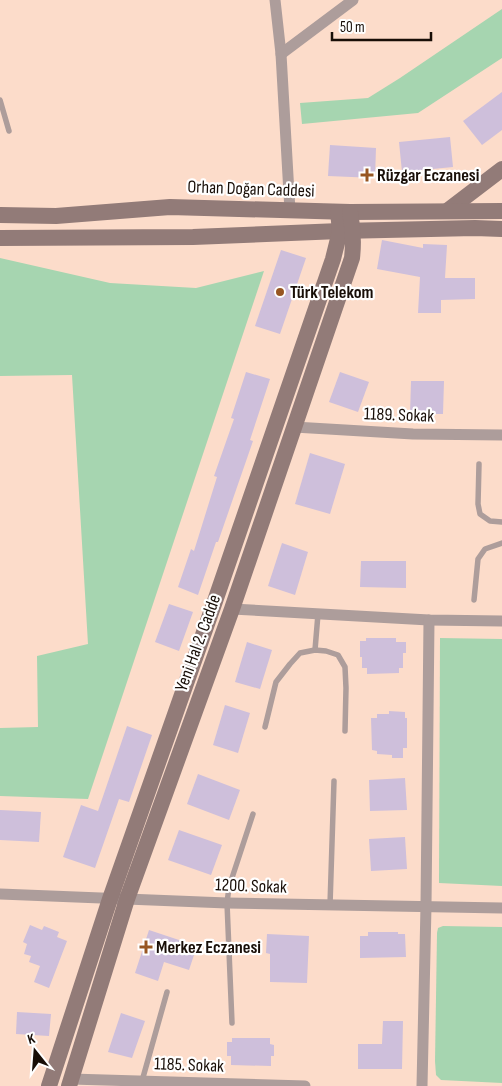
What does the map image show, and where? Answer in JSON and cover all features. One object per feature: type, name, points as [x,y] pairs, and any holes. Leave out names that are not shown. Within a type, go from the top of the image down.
[{"type":"street","points":[[276,0],[290,211]]},
{"type":"street","points":[[281,54],[353,0]]},
{"type":"street","points":[[447,211],[502,169]]},
{"type":"street","name":"Orhan Doğan Caddesi","points":[[0,215],[56,216],[170,207],[344,212],[502,211]]},
{"type":"street","name":"Yeni Hal 2. Cadde","points":[[70,1082],[128,900],[232,609],[352,258],[354,245],[347,231],[344,212]]},
{"type":"street","points":[[0,238],[193,237],[347,231],[502,229]]},
{"type":"street","points":[[49,1086],[110,899],[333,259],[347,231]]},
{"type":"street","name":"1189. Sokak","points":[[294,427],[413,434],[502,435]]},
{"type":"street","points":[[232,609],[429,620],[502,621]]},
{"type":"street","points":[[422,1086],[429,620]]},
{"type":"street","name":"1200. Sokak","points":[[0,894],[227,903],[502,908]]},
{"type":"street","name":"1185. Sokak","points":[[70,1082],[142,1081],[160,1084],[305,1086]]},
{"type":"lane","points":[[0,100],[8,131]]},
{"type":"lane","points":[[479,464],[478,504],[480,514],[490,521],[502,522]]},
{"type":"lane","points":[[474,600],[478,559],[484,549],[502,543]]},
{"type":"lane","points":[[315,650],[318,614]]},
{"type":"lane","points":[[265,727],[276,682],[290,664],[300,653],[326,650],[338,655],[345,667],[345,731]]},
{"type":"lane","points":[[330,905],[334,781]]},
{"type":"lane","points":[[232,1022],[227,903],[229,887],[252,814]]},
{"type":"lane","points":[[142,1081],[166,992]]},
{"type":"green space","points":[[502,9],[502,58],[418,113],[302,124],[300,103],[368,98]]},
{"type":"green space","points":[[0,258],[110,283],[196,288],[264,271],[88,799],[0,796],[0,728],[38,727],[37,656],[88,644],[72,375],[0,376]]},
{"type":"green space","points":[[440,638],[502,639],[502,886],[439,883]]},
{"type":"green space","points":[[443,926],[502,927],[502,1083],[441,1080],[436,1075],[437,933],[438,928]]},
{"type":"building","points":[[502,92],[502,130],[482,145],[463,121]]},
{"type":"building","points":[[450,137],[453,167],[402,172],[399,142]]},
{"type":"building","points":[[330,145],[376,148],[375,178],[328,176]]},
{"type":"building","points":[[382,240],[423,248],[423,244],[447,245],[445,278],[475,278],[475,299],[441,300],[441,313],[418,313],[420,277],[377,269]]},
{"type":"building","name":"Türk Telekom","points":[[281,250],[306,258],[280,334],[255,326]]},
{"type":"building","points":[[246,372],[270,379],[250,440],[253,441],[198,595],[178,587],[191,549],[194,551],[217,477],[214,476],[234,419],[231,418]]},
{"type":"building","points":[[340,372],[369,382],[358,412],[329,402]]},
{"type":"building","points":[[411,381],[444,381],[443,414],[410,414]]},
{"type":"building","points":[[310,453],[345,464],[330,514],[295,504]]},
{"type":"building","points":[[282,543],[308,552],[295,595],[268,586]]},
{"type":"building","points":[[361,561],[406,561],[406,588],[360,587]]},
{"type":"building","points":[[169,604],[193,612],[179,651],[155,642]]},
{"type":"building","points":[[366,638],[396,638],[396,642],[406,642],[406,653],[403,653],[403,668],[399,668],[399,673],[367,674],[367,668],[362,668],[362,657],[360,657],[360,641],[366,641]]},
{"type":"building","points":[[247,642],[272,650],[260,689],[235,682]]},
{"type":"building","points":[[225,705],[250,713],[238,753],[213,745]]},
{"type":"building","points":[[389,711],[405,712],[405,718],[407,718],[407,748],[403,748],[403,758],[392,758],[392,755],[377,754],[377,751],[372,750],[371,718],[377,718],[377,714],[389,714]]},
{"type":"building","points":[[127,726],[152,735],[129,802],[119,799],[95,868],[63,857],[81,805],[98,811]]},
{"type":"building","points":[[198,774],[240,790],[229,820],[187,804]]},
{"type":"building","points":[[405,778],[407,810],[370,811],[369,780]]},
{"type":"building","points":[[0,810],[41,812],[39,842],[0,840]]},
{"type":"building","points":[[179,830],[222,845],[211,875],[168,860]]},
{"type":"building","points":[[405,837],[407,869],[371,871],[369,839]]},
{"type":"building","points":[[30,925],[42,930],[44,926],[59,932],[57,937],[67,941],[49,988],[34,982],[40,966],[29,962],[31,956],[24,954],[27,944],[23,942]]},
{"type":"building","points":[[149,930],[197,946],[189,970],[164,962],[158,981],[135,973]]},
{"type":"building","points":[[368,932],[398,932],[398,934],[405,934],[406,957],[360,958],[360,936],[368,936]]},
{"type":"building","points":[[267,934],[309,936],[307,983],[270,982],[270,954],[266,953]]},
{"type":"building","points":[[17,1012],[51,1014],[49,1036],[16,1034]]},
{"type":"building","points":[[121,1013],[145,1021],[132,1058],[108,1052]]},
{"type":"building","points":[[383,1021],[403,1021],[402,1069],[358,1069],[358,1044],[382,1044]]},
{"type":"building","points":[[232,1038],[270,1038],[270,1044],[274,1045],[274,1056],[271,1056],[271,1066],[231,1065],[231,1056],[227,1056],[227,1042],[232,1042]]},
{"type":"place","name":"Rüzgar Eczanesi","points":[[367,175]]},
{"type":"place","name":"Türk Telekom","points":[[280,292]]},
{"type":"place","name":"Merkez Eczanesi","points":[[146,947]]}]
